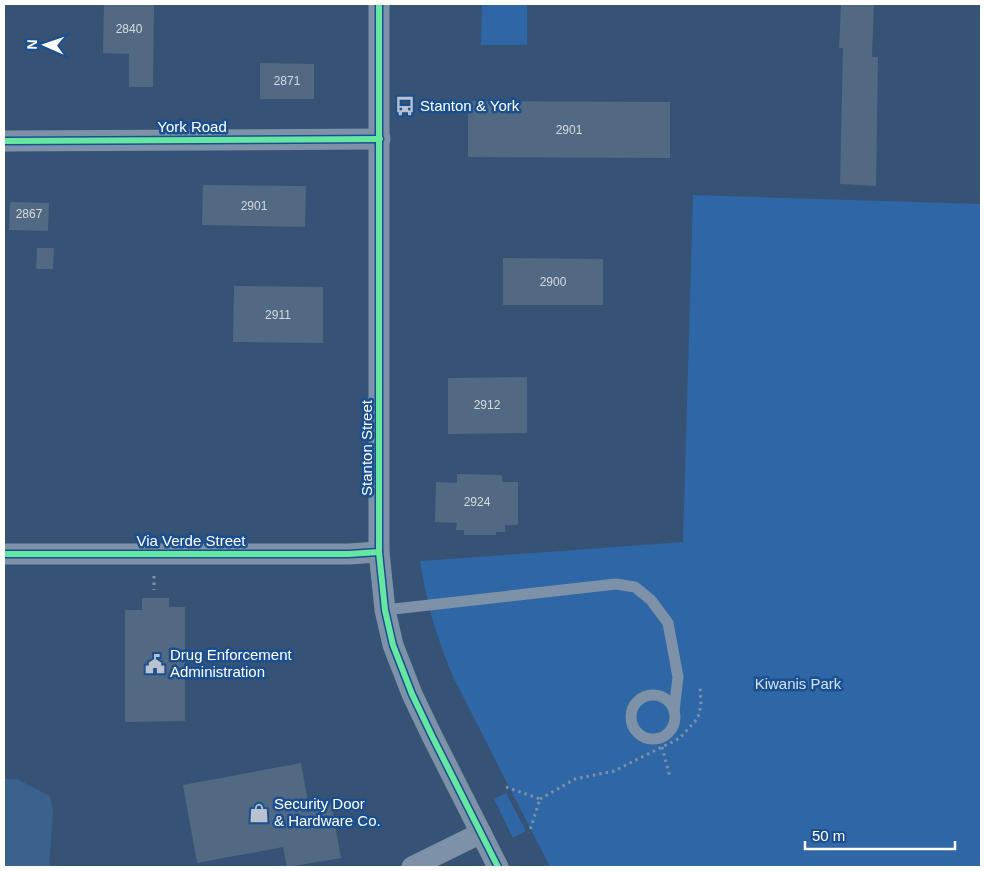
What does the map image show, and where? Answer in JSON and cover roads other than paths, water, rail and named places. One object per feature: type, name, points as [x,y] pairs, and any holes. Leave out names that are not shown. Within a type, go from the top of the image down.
[{"type":"street","name":"Stanton Street","points":[[379,4],[379,552],[385,610],[393,645],[412,694],[498,867]]},
{"type":"street","name":"York Road","points":[[4,141],[380,139]]},
{"type":"street","name":"Via Verde Street","points":[[4,554],[349,554],[379,552]]},
{"type":"street","points":[[412,867],[481,832]]},
{"type":"lane","points":[[385,610],[616,584],[636,588],[651,600],[668,623],[678,677],[674,711]]},
{"type":"place","name":"Stanton & York","points":[[405,106]]},
{"type":"place","name":"Drug Enforcement Administration","points":[[155,664]]},
{"type":"place","name":"Security Door & Hardware Co.","points":[[259,813]]},
{"type":"park label","name":"Kiwanis Park","points":[[798,684]]}]
